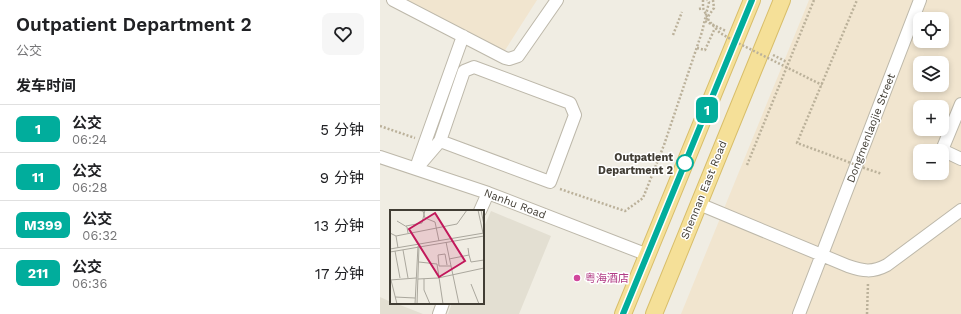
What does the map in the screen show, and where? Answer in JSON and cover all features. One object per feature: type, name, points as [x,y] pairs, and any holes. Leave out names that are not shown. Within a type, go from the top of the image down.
[{"type":"main road","points":[[623,314],[752,0]]},
{"type":"main road","points":[[774,0],[782,0]]},
{"type":"main road","name":"Shennan East Road","points":[[654,314],[782,0]]},
{"type":"street","points":[[393,0],[505,58],[514,58],[518,56],[557,0]]},
{"type":"street","name":"Dongmenlaojie Street","points":[[798,314],[920,0]]},
{"type":"street","points":[[416,169],[463,36]]},
{"type":"street","points":[[416,169],[440,141],[464,71],[474,67],[570,103],[575,115],[550,182],[440,141]]},
{"type":"street","points":[[961,104],[942,150],[961,159]]},
{"type":"street","name":"Nanhu Road","points":[[380,157],[488,193],[648,255]]},
{"type":"street","points":[[480,210],[488,193]]},
{"type":"street","points":[[699,204],[848,266],[868,271],[878,270],[886,265],[961,210]]},
{"type":"street","points":[[439,314],[443,304]]},
{"type":"path","points":[[703,0],[703,8],[710,21],[720,33],[822,85]]},
{"type":"path","points":[[556,187],[625,211],[643,198],[664,146],[697,48],[709,2],[707,0]]},
{"type":"path","points":[[705,21],[714,8],[712,0]]},
{"type":"path","points":[[747,165],[814,0]]},
{"type":"path","points":[[857,0],[797,142],[882,174]]},
{"type":"path","points":[[699,9],[703,8]]},
{"type":"path","points":[[673,34],[682,12]]},
{"type":"path","points":[[697,48],[705,50],[716,28]]},
{"type":"path","points":[[380,126],[426,141]]},
{"type":"path","points":[[867,314],[868,271]]},
{"type":"shaded area","points":[[399,0],[537,0],[502,55]]},
{"type":"shaded area","points":[[809,0],[961,0],[961,314],[681,314]]},
{"type":"shaded area","points":[[491,211],[551,236],[519,314],[448,314],[452,304],[484,304],[484,227]]},
{"type":"shaded area","points":[[380,297],[390,302],[390,304],[398,304],[423,314],[380,314]]},
{"type":"bus line","name":"1","points":[[623,314],[752,0]]},
{"type":"place","name":"Outpatient Department 2","points":[[685,163]]},
{"type":"place","name":"粤海酒店","points":[[577,278]]}]
